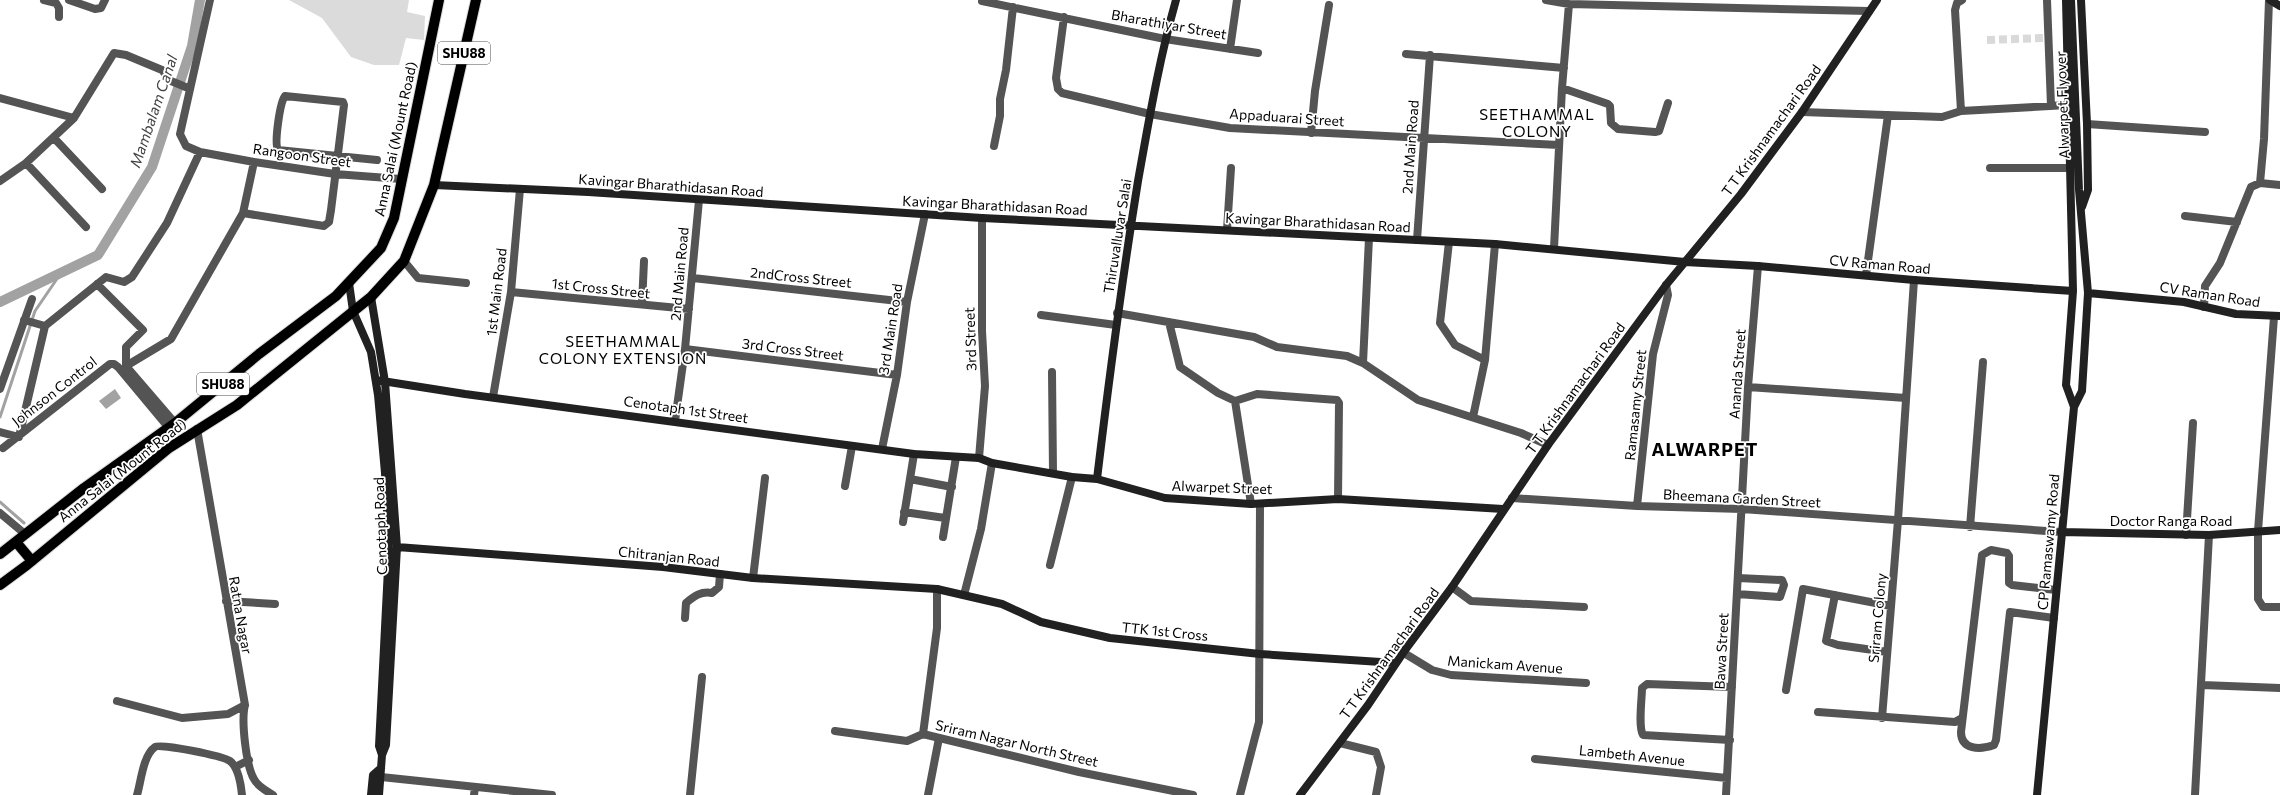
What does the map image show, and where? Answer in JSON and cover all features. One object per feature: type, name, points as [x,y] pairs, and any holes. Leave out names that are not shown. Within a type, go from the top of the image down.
[{"type":"main road","name":"Anna Salai (Mount Road)","points":[[1,552],[16,542],[84,488],[172,425],[259,354],[336,296],[349,284],[381,248],[394,218],[439,0]]},
{"type":"main road","name":"Anna Salai (Mount Road)","points":[[0,584],[32,561],[169,448],[237,405],[371,296],[404,261],[434,185],[476,0]]},
{"type":"main road","name":"Thiruvalluvar Salai","points":[[1097,479],[1117,313],[1131,225],[1150,114],[1165,39],[1176,0]]},
{"type":"main road","name":"T T Krishnamachari Road","points":[[1300,795],[1340,743],[1452,587],[1503,509],[1548,445],[1666,285],[1742,194],[1802,112],[1877,0]]},
{"type":"main road","points":[[2066,0],[2073,291],[2066,384],[2074,407]]},
{"type":"main road","name":"Alwarpet Flyover","points":[[2071,0],[2078,190],[2088,293]]},
{"type":"main road","points":[[2081,0],[2087,124],[2088,190],[2081,209]]},
{"type":"main road","points":[[2270,0],[2280,6]]},
{"type":"main road","name":"Kavingar Bharathidasan Road","points":[[434,185],[982,218],[1495,244],[1554,248],[1685,262]]},
{"type":"main road","name":"CV Raman Road","points":[[1685,262],[1758,266],[1914,280],[2073,291]]},
{"type":"main road","name":"Cenotaph Road","points":[[349,284],[353,311],[371,352],[376,380],[386,473],[389,549],[379,746],[382,755]]},
{"type":"main road","name":"CV Raman Road","points":[[2088,293],[2184,302],[2236,314],[2277,317]]},
{"type":"main road","name":"CP Ramaswamy Road","points":[[2037,795],[2074,407],[2082,391],[2088,293]]},
{"type":"main road","name":"Cenotaph Road","points":[[371,296],[385,382],[397,547],[386,745],[382,755],[381,773],[373,775],[371,795]]},
{"type":"main road","name":"Cenotaph 1st Street","points":[[376,380],[852,446],[914,454],[979,458],[992,463]]},
{"type":"main road","name":"Alwarpet Street","points":[[992,463],[1072,477],[1097,479],[1165,498],[1251,504],[1338,499],[1503,509]]},
{"type":"main road","name":"Doctor Ranga Road","points":[[2061,532],[2210,535],[2280,530]]},
{"type":"main road","points":[[16,542],[32,561]]},
{"type":"main road","name":"Chitranjan Road","points":[[397,547],[662,567],[753,578],[937,589]]},
{"type":"main road","name":"TTK 1st Cross","points":[[937,589],[1002,604],[1041,622],[1110,638],[1260,654],[1396,663]]},
{"type":"main road","points":[[379,795],[381,773]]},
{"type":"street","points":[[44,0],[56,3],[59,8],[59,17]]},
{"type":"street","points":[[69,0],[95,9],[101,8],[105,0]]},
{"type":"street","points":[[1,432],[18,437],[45,326],[106,277],[124,282],[132,277],[167,223],[200,152],[186,146],[180,134],[210,0]]},
{"type":"street","points":[[1230,49],[1237,0]]},
{"type":"street","points":[[1546,0],[1548,2],[1569,4],[1869,12]]},
{"type":"street","points":[[1961,111],[1955,10],[1957,3],[1962,0]]},
{"type":"street","points":[[2047,0],[2046,38],[2051,106]]},
{"type":"street","points":[[2260,183],[2264,139],[2270,0]]},
{"type":"street","name":"Bharathiyar Street","points":[[982,1],[1165,39],[1258,53]]},
{"type":"street","points":[[1554,248],[1562,88],[1569,4]]},
{"type":"street","points":[[1311,133],[1315,91],[1329,5]]},
{"type":"street","points":[[994,146],[1000,116],[1000,99],[1006,70],[1013,7]]},
{"type":"street","name":"Appaduarai Street","points":[[1064,17],[1056,78],[1058,89],[1062,93],[1150,114],[1230,128],[1559,145]]},
{"type":"street","points":[[0,181],[26,164],[74,118],[114,53],[126,55],[162,70],[171,81],[188,88]]},
{"type":"street","points":[[1406,54],[1564,68]]},
{"type":"street","name":"2nd Main Road","points":[[1417,240],[1430,55]]},
{"type":"street","points":[[1562,88],[1608,104],[1610,106],[1611,123],[1618,129],[1655,132],[1660,131],[1668,103]]},
{"type":"street","points":[[243,213],[324,226],[329,222],[337,157],[344,105],[343,102],[285,96],[281,103],[276,143],[278,150],[337,157],[377,160]]},
{"type":"street","points":[[0,98],[74,118]]},
{"type":"street","points":[[1802,112],[1942,117],[1961,111],[2068,105]]},
{"type":"street","points":[[1866,275],[1888,115]]},
{"type":"street","points":[[2087,124],[2206,132]]},
{"type":"street","points":[[54,138],[102,189]]},
{"type":"street","name":"Rangoon Street","points":[[200,152],[335,174],[401,179]]},
{"type":"street","points":[[126,366],[171,339],[243,213],[254,162]]},
{"type":"street","points":[[26,164],[86,227]]},
{"type":"street","points":[[1227,230],[1231,168]]},
{"type":"street","points":[[1990,168],[2069,168]]},
{"type":"street","points":[[2204,307],[2205,286],[2220,263],[2251,187],[2260,183],[2280,185]]},
{"type":"street","name":"1st Main Road","points":[[493,397],[511,292],[520,189]]},
{"type":"street","name":"2nd Main Road","points":[[675,421],[693,278],[699,200]]},
{"type":"street","name":"3rd Main Road","points":[[882,449],[897,376],[906,302],[925,214]]},
{"type":"street","points":[[2185,216],[2237,222]]},
{"type":"street","name":"3rd Street","points":[[979,458],[985,386],[982,331],[982,218]]},
{"type":"street","points":[[1363,363],[1369,238]]},
{"type":"street","points":[[1449,242],[1440,323],[1455,345],[1485,360]]},
{"type":"street","points":[[1473,417],[1485,360],[1495,244]]},
{"type":"street","points":[[404,261],[418,278],[466,283]]},
{"type":"street","points":[[642,304],[644,261]]},
{"type":"street","name":"Ananda Street","points":[[1742,509],[1748,387],[1758,266]]},
{"type":"street","name":"2ndCross Street","points":[[693,278],[906,302]]},
{"type":"street","name":"Sriram Colony","points":[[1882,718],[1886,652],[1898,520],[1914,280]]},
{"type":"street","points":[[97,284],[144,330],[126,347],[126,366],[172,425]]},
{"type":"street","name":"Ramasamy Street","points":[[1637,506],[1647,393],[1653,354],[1668,295],[1666,285]]},
{"type":"street","name":"1st Cross Street","points":[[511,292],[689,309]]},
{"type":"street","points":[[0,389],[32,299]]},
{"type":"street","points":[[1117,313],[1254,337],[1277,347],[1347,356],[1363,363],[1418,400],[1521,433],[1548,445]]},
{"type":"street","points":[[1041,315],[1116,324]]},
{"type":"street","points":[[2277,317],[2258,531],[2258,598],[2263,607],[2280,607]]},
{"type":"street","points":[[24,320],[45,326]]},
{"type":"street","points":[[1169,322],[1180,367],[1218,393],[1235,401],[1257,394],[1337,400],[1339,403],[1338,499]]},
{"type":"street","name":"3rd Cross Street","points":[[685,349],[897,376]]},
{"type":"street","points":[[1970,527],[1983,362]]},
{"type":"street","name":"Johnson Control","points":[[3,448],[110,364],[114,364],[118,367],[172,425]]},
{"type":"street","points":[[1052,372],[1053,473]]},
{"type":"street","points":[[1748,387],[1906,398]]},
{"type":"street","points":[[1235,401],[1251,504]]},
{"type":"street","points":[[2186,535],[2192,423]]},
{"type":"street","name":"Ratna Nagar","points":[[197,429],[244,705],[242,716],[244,733],[253,778]]},
{"type":"street","points":[[845,486],[852,446]]},
{"type":"street","points":[[902,522],[914,454]]},
{"type":"street","points":[[943,537],[956,457]]},
{"type":"street","points":[[964,595],[981,529],[992,463]]},
{"type":"street","points":[[1050,565],[1072,477]]},
{"type":"street","points":[[753,578],[765,478]]},
{"type":"street","points":[[910,479],[952,487]]},
{"type":"street","name":"Bheemana Garden Street","points":[[1512,498],[1637,506],[1742,509],[1898,520],[1970,527],[2061,532]]},
{"type":"street","points":[[1240,795],[1259,722],[1260,504]]},
{"type":"street","name":"Bawa Street","points":[[1726,795],[1742,509]]},
{"type":"street","points":[[904,512],[945,518]]},
{"type":"street","points":[[0,513],[25,534]]},
{"type":"street","points":[[2195,795],[2210,535]]},
{"type":"street","points":[[2054,618],[2014,611],[2010,612],[2008,615],[1994,745],[1977,747],[1963,744],[1961,740],[1962,718],[1982,555],[1991,550],[2007,553],[2009,556],[2009,583],[2012,585],[2056,590]]},
{"type":"street","points":[[685,618],[686,603],[696,595],[706,592],[712,593],[719,587],[720,574]]},
{"type":"street","points":[[1737,594],[1780,597],[1784,585],[1782,580],[1738,578]]},
{"type":"street","points":[[1452,587],[1471,601],[1584,607]]},
{"type":"street","points":[[923,734],[937,628],[937,589]]},
{"type":"street","points":[[1786,690],[1804,589],[1891,606]]},
{"type":"street","points":[[1835,595],[1826,641],[1838,645],[1886,652]]},
{"type":"street","points":[[226,601],[275,604]]},
{"type":"street","name":"Manickam Avenue","points":[[1404,653],[1432,670],[1451,675],[1586,683]]},
{"type":"street","points":[[690,795],[702,677]]},
{"type":"street","points":[[1730,740],[1643,734],[1641,729],[1642,688],[1647,684],[1732,687]]},
{"type":"street","points":[[2202,685],[2280,688]]},
{"type":"street","points":[[117,701],[182,718],[228,714],[244,705]]},
{"type":"street","points":[[1818,712],[1882,718],[1955,722],[1962,718]]},
{"type":"street","name":"Sriram Nagar North Street","points":[[835,731],[907,741],[923,734],[1079,772],[1192,795]]},
{"type":"street","points":[[928,795],[939,738]]},
{"type":"street","points":[[1340,743],[1376,752],[1381,767],[1376,795]]},
{"type":"street","points":[[137,795],[150,751],[156,746],[166,745],[194,753],[221,756],[230,761],[235,767],[242,795]]},
{"type":"street","name":"Lambeth Avenue","points":[[1535,759],[1726,778]]},
{"type":"street","points":[[235,767],[249,760]]},
{"type":"street","points":[[381,773],[474,791],[552,795]]},
{"type":"street","points":[[240,786],[253,778],[273,795]]},
{"type":"shaded area","points":[[289,0],[409,0],[407,12],[425,16],[424,40],[406,38],[399,65],[374,65],[351,57],[322,18]]},
{"type":"shaded area","points":[[115,389],[121,398],[106,409],[99,401]]},
{"type":"waterway","name":"Mambalam Canal","points":[[0,302],[98,255],[152,167],[192,46],[200,0]]},
{"type":"waterway","points":[[0,417],[35,311],[61,273]]},
{"type":"waterway","points":[[0,502],[24,523]]},
{"type":"tunnel","points":[[1987,40],[2043,38]]},
{"type":"district","name":"SEETHAMMAL COLONY","points":[[1537,122]]},
{"type":"district","name":"SEETHAMMAL COLONY EXTENSION","points":[[623,350]]},
{"type":"district","name":"ALWARPET","points":[[1705,449]]}]
